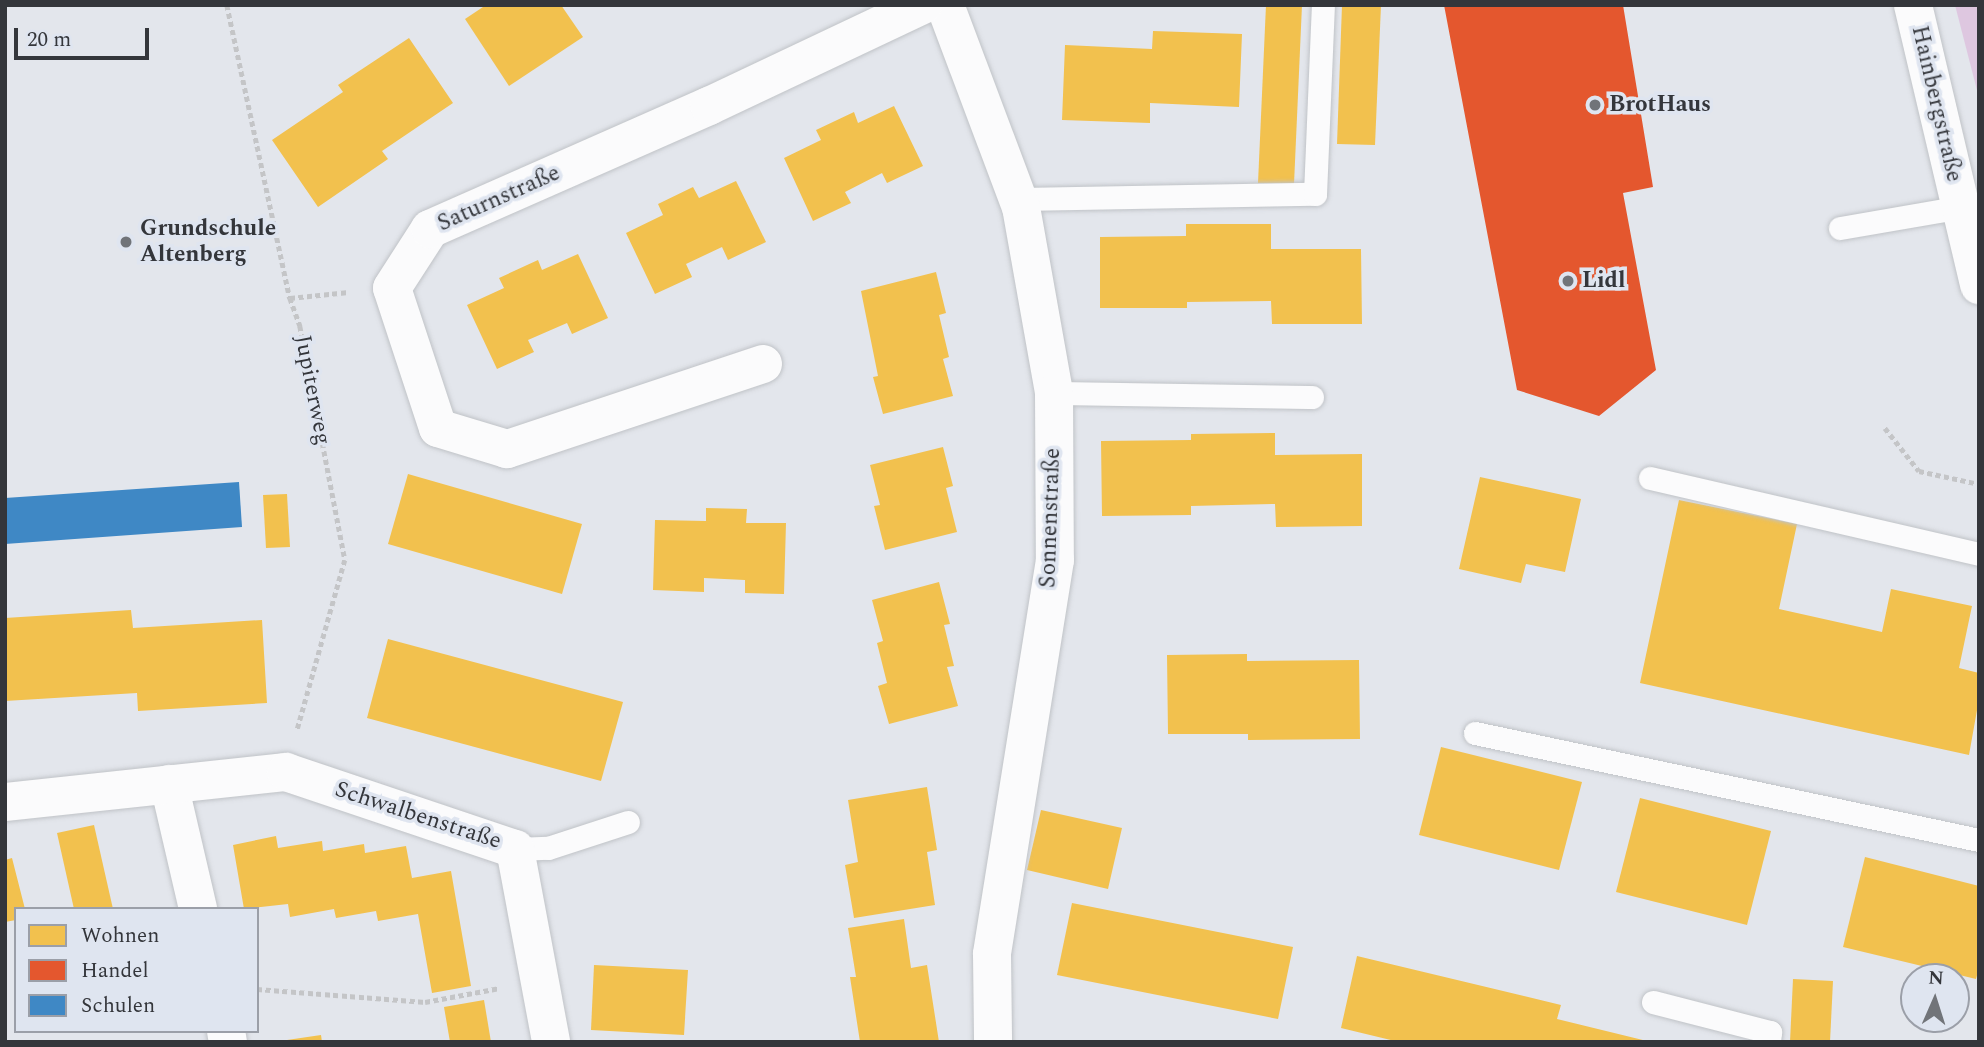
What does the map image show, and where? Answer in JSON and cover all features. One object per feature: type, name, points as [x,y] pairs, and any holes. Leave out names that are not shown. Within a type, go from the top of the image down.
[{"type":"street","name":"Saturnstraße","points":[[392,288],[430,229],[709,106],[923,5]]},
{"type":"street","name":"Sonnenstraße","points":[[945,5],[1018,199],[1054,393],[1055,561],[992,954],[993,1042]]},
{"type":"street","name":"Hainbergstraße","points":[[1913,5],[1979,285]]},
{"type":"street","points":[[392,288],[438,428],[506,449],[763,363]]},
{"type":"street","name":"Schwalbenstraße","points":[[5,802],[286,772],[515,849],[551,1042]]},
{"type":"street","points":[[169,784],[198,907]]},
{"type":"lane","points":[[1018,199],[1315,194],[1323,5]]},
{"type":"lane","points":[[1840,228],[1961,207]]},
{"type":"lane","points":[[1054,393],[1312,397]]},
{"type":"lane","points":[[1650,478],[1979,554]]},
{"type":"lane","points":[[1475,733],[1979,839]]},
{"type":"lane","points":[[515,849],[548,848],[628,822]]},
{"type":"lane","points":[[1653,1002],[1770,1032],[1769,1042]]},
{"type":"path","name":"Jupiterweg","points":[[227,5],[290,298],[300,326],[345,560],[286,772]]},
{"type":"path","points":[[290,298],[392,288]]},
{"type":"path","points":[[1885,428],[1919,471],[1979,484]]},
{"type":"path","points":[[259,989],[425,1002],[540,981]]},
{"type":"shaded area","points":[[1955,5],[1979,5],[1979,98]]},
{"type":"building: Wohnen","points":[[486,5],[561,5],[583,37],[509,86],[465,19]]},
{"type":"building: Wohnen","points":[[1266,5],[1302,5],[1294,184],[1258,183]]},
{"type":"building: Wohnen","points":[[1342,5],[1381,5],[1375,145],[1337,144]]},
{"type":"building: Wohnen","points":[[1153,31],[1242,34],[1239,107],[1150,103],[1150,123],[1062,120],[1065,45],[1152,49]]},
{"type":"building: Wohnen","points":[[409,38],[453,103],[382,151],[388,159],[318,207],[272,140],[343,92],[338,85]]},
{"type":"building: Wohnen","points":[[894,106],[923,166],[887,183],[882,173],[845,192],[851,203],[813,221],[784,158],[821,140],[816,130],[854,112],[858,123]]},
{"type":"building: Wohnen","points":[[736,181],[766,242],[728,260],[722,247],[686,264],[692,277],[655,294],[626,233],[663,215],[658,204],[693,187],[699,198]]},
{"type":"building: Wohnen","points":[[1186,224],[1271,224],[1271,249],[1361,249],[1362,324],[1272,324],[1271,301],[1187,302],[1187,308],[1100,308],[1100,237],[1186,236]]},
{"type":"building: Wohnen","points":[[578,254],[608,318],[572,334],[567,323],[528,340],[534,352],[497,369],[467,305],[504,288],[499,278],[538,260],[542,270]]},
{"type":"building: Wohnen","points":[[936,272],[946,313],[939,315],[949,357],[943,359],[953,396],[883,414],[873,377],[878,376],[861,291]]},
{"type":"building: Wohnen","points":[[1275,433],[1275,455],[1362,454],[1362,526],[1276,527],[1275,504],[1191,506],[1191,515],[1102,516],[1101,441],[1191,440],[1191,434]]},
{"type":"building: Wohnen","points":[[943,447],[953,486],[946,488],[957,532],[885,550],[874,506],[880,505],[870,465]]},
{"type":"building: Wohnen","points":[[408,474],[582,524],[562,594],[388,544]]},
{"type":"building: Wohnen","points":[[1480,477],[1581,499],[1565,572],[1526,564],[1521,583],[1459,569]]},
{"type":"building: Wohnen","points":[[287,494],[290,547],[266,548],[263,495]]},
{"type":"building: Wohnen","points":[[1679,500],[1797,524],[1779,609],[1882,632],[1891,589],[1972,606],[1959,668],[1979,673],[1979,699],[1969,755],[1640,683]]},
{"type":"building: Wohnen","points":[[706,508],[747,509],[746,523],[786,523],[784,594],[745,593],[745,580],[704,578],[704,592],[653,590],[655,520],[706,521]]},
{"type":"building: Wohnen","points":[[939,582],[950,624],[944,625],[954,666],[947,667],[958,706],[889,724],[878,686],[887,683],[877,643],[883,641],[872,600]]},
{"type":"building: Wohnen","points":[[131,610],[133,628],[262,620],[267,703],[138,711],[137,693],[5,701],[5,618]]},
{"type":"building: Wohnen","points":[[388,639],[623,702],[601,781],[367,718]]},
{"type":"building: Wohnen","points":[[1247,654],[1247,661],[1359,660],[1360,739],[1248,740],[1248,734],[1168,734],[1167,655]]},
{"type":"building: Wohnen","points":[[1441,747],[1582,782],[1559,870],[1419,835]]},
{"type":"building: Wohnen","points":[[927,787],[937,850],[927,852],[935,905],[854,918],[845,865],[858,862],[848,800]]},
{"type":"building: Wohnen","points":[[1640,798],[1771,831],[1747,925],[1616,892]]},
{"type":"building: Wohnen","points":[[1041,810],[1122,828],[1108,889],[1027,870]]},
{"type":"building: Wohnen","points":[[94,825],[113,907],[74,907],[57,833]]},
{"type":"building: Wohnen","points":[[276,836],[278,848],[322,841],[323,851],[364,844],[365,853],[406,846],[412,878],[451,871],[471,986],[432,993],[418,914],[378,921],[376,911],[336,918],[334,909],[290,917],[288,904],[244,907],[233,845]]},
{"type":"building: Wohnen","points":[[1865,857],[1979,886],[1979,968],[1976,979],[1970,978],[1970,963],[1910,963],[1843,947]]},
{"type":"building: Wohnen","points":[[12,858],[24,907],[14,907],[14,920],[5,922],[5,860]]},
{"type":"building: Wohnen","points":[[1072,903],[1293,947],[1278,1019],[1057,975]]},
{"type":"building: Wohnen","points":[[904,919],[911,968],[927,965],[939,1042],[860,1042],[850,977],[856,977],[848,928]]},
{"type":"building: Wohnen","points":[[1357,956],[1561,1005],[1557,1019],[1651,1042],[1399,1042],[1341,1028]]},
{"type":"building: Wohnen","points":[[594,965],[688,970],[684,1035],[591,1030]]},
{"type":"building: Wohnen","points":[[1793,979],[1833,981],[1830,1042],[1790,1042]]},
{"type":"building: Wohnen","points":[[484,1000],[491,1042],[450,1042],[444,1007]]},
{"type":"building: Wohnen","points":[[321,1035],[322,1042],[287,1042],[287,1040]]},
{"type":"building: Handel","name":"Lidl","points":[[1444,5],[1623,5],[1653,187],[1623,193],[1656,370],[1599,416],[1517,390]]},
{"type":"building: Schulen","points":[[239,482],[242,527],[5,544],[5,498]]},
{"type":"place","name":"BrotHaus","points":[[1595,105]]},
{"type":"place","name":"Grundschule Altenberg","points":[[126,242]]},
{"type":"place","name":"Lidl","points":[[1568,281]]}]
